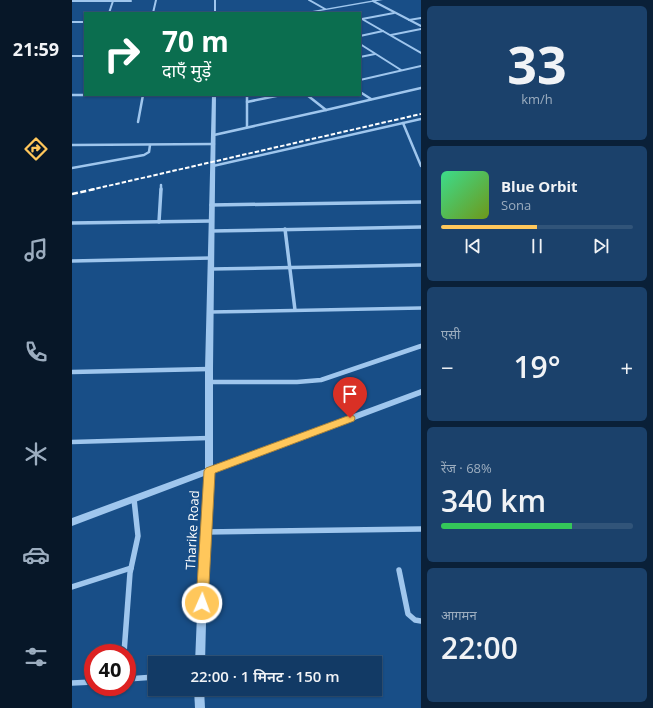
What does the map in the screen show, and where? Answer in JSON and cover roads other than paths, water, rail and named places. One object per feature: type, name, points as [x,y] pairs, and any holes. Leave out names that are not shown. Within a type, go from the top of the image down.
[{"type":"street","points":[[153,12],[156,0]]},
{"type":"street","points":[[215,0],[215,12]]},
{"type":"street","points":[[309,0],[325,9]]},
{"type":"street","points":[[308,12],[381,0]]},
{"type":"street","points":[[72,1],[131,1]]},
{"type":"street","points":[[109,12],[113,1]]},
{"type":"street","points":[[373,1],[421,28]]},
{"type":"street","points":[[361,19],[394,13]]},
{"type":"street","points":[[409,20],[421,18]]},
{"type":"street","points":[[361,19],[421,53]]},
{"type":"street","points":[[72,22],[84,22]]},
{"type":"street","points":[[390,35],[421,28]]},
{"type":"street","points":[[361,36],[383,31]]},
{"type":"street","points":[[361,45],[402,70]]},
{"type":"street","points":[[361,57],[375,54]]},
{"type":"street","points":[[72,56],[84,56]]},
{"type":"street","points":[[361,80],[421,66]]},
{"type":"street","points":[[214,135],[421,88]]},
{"type":"street","points":[[361,93],[371,100]]},
{"type":"street","points":[[72,95],[84,95]]},
{"type":"street","points":[[138,122],[143,96]]},
{"type":"street","name":"Tharike Road","points":[[200,656],[209,471],[211,205],[214,144],[214,96]]},
{"type":"street","points":[[247,96],[247,127]]},
{"type":"street","points":[[247,102],[275,96]]},
{"type":"street","points":[[308,96],[326,110]]},
{"type":"street","points":[[213,166],[421,119]]},
{"type":"street","points":[[402,123],[421,166]]},
{"type":"street","points":[[72,168],[144,155],[149,152],[150,144]]},
{"type":"street","points":[[72,145],[214,144]]},
{"type":"street","points":[[159,222],[161,186]]},
{"type":"street","points":[[211,205],[421,202]]},
{"type":"street","points":[[72,223],[211,221]]},
{"type":"street","points":[[211,232],[285,229],[421,227]]},
{"type":"street","points":[[285,229],[295,310]]},
{"type":"street","points":[[72,261],[211,258]]},
{"type":"street","points":[[211,269],[290,266],[421,265]]},
{"type":"street","points":[[210,312],[421,308]]},
{"type":"street","points":[[209,382],[297,382],[321,380],[421,346]]},
{"type":"street","points":[[72,372],[209,369]]},
{"type":"street","points":[[72,522],[421,392]]},
{"type":"street","points":[[72,442],[209,438]]},
{"type":"street","points":[[125,644],[131,568],[138,536],[134,499]]},
{"type":"street","points":[[205,532],[421,529]]},
{"type":"street","points":[[72,587],[131,568]]},
{"type":"street","points":[[399,570],[408,614],[415,620],[421,620]]},
{"type":"street","points":[[136,678],[148,678]]},
{"type":"street","points":[[72,684],[84,683]]},
{"type":"street","points":[[199,696],[200,708]]},
{"type":"railway","points":[[90,190],[421,114]]},
{"type":"railway","points":[[72,194],[95,189]]}]
